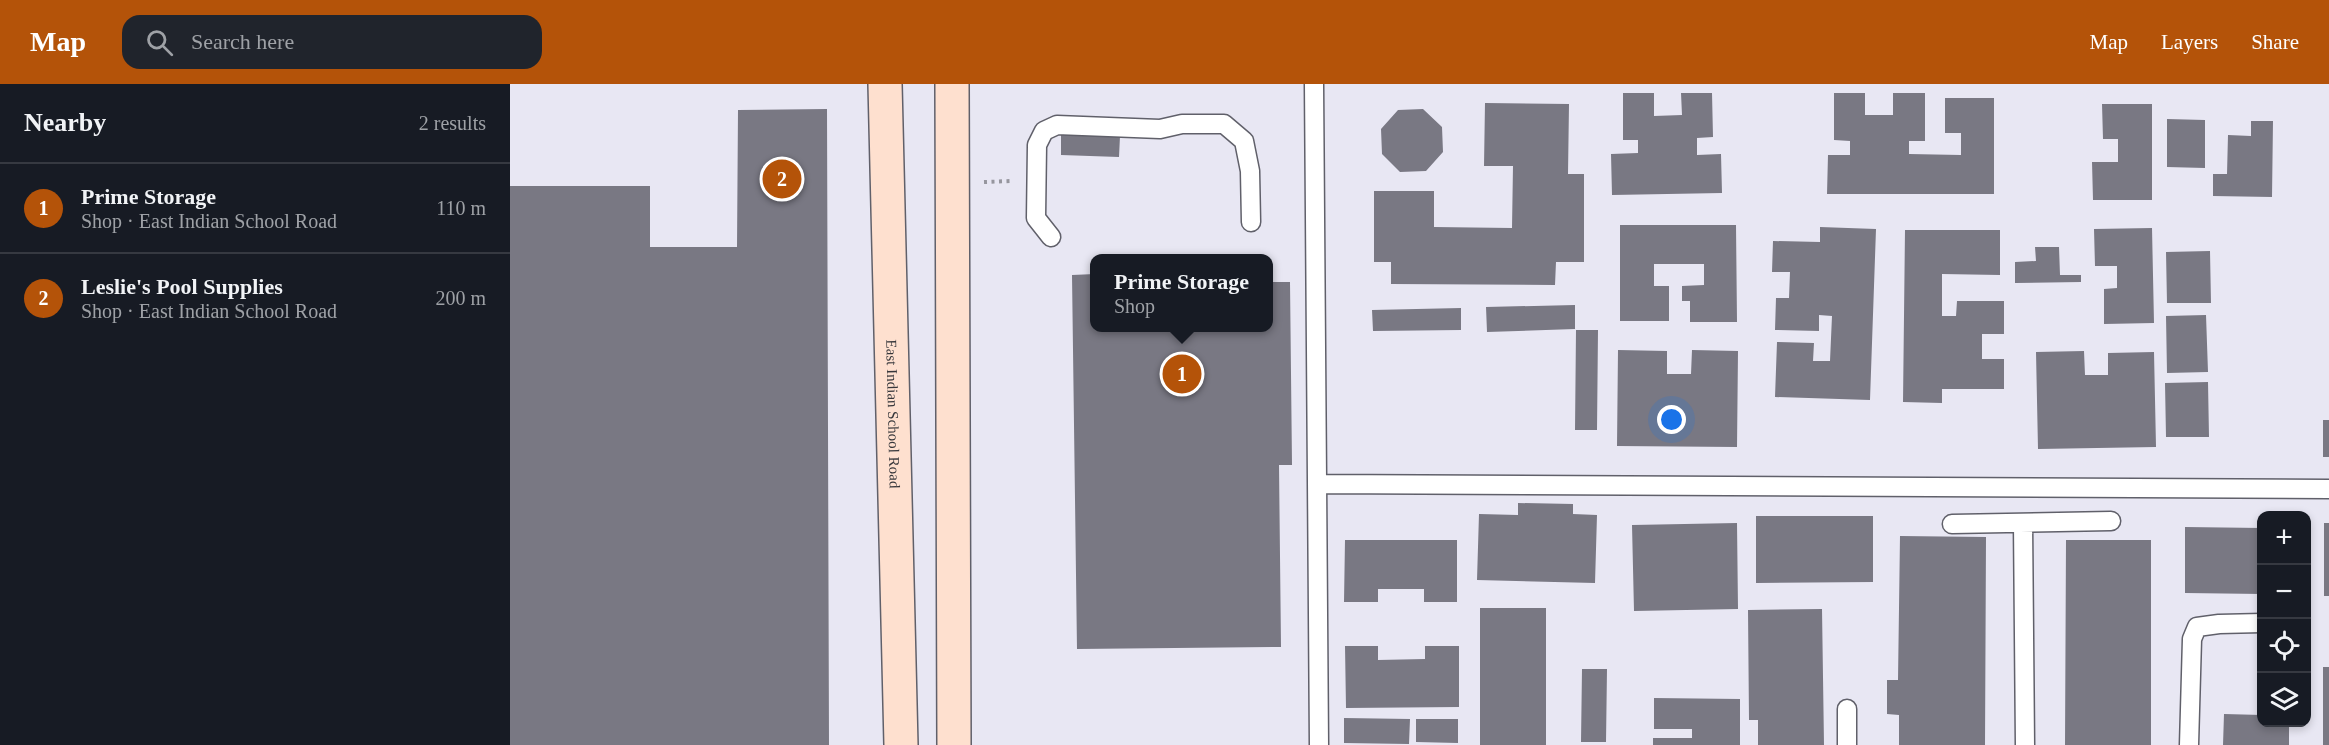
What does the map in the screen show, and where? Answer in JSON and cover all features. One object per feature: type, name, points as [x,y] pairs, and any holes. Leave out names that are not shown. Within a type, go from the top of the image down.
[{"type":"main road","name":"East Indian School Road","points":[[885,84],[901,745]]},
{"type":"main road","points":[[952,84],[954,745]]},
{"type":"lane","points":[[1314,84],[1319,745]]},
{"type":"lane","points":[[1051,237],[1036,218],[1037,145],[1044,131],[1057,125],[1160,129],[1182,124],[1224,124],[1244,141],[1250,171],[1251,222]]},
{"type":"lane","points":[[1317,484],[2329,489]]},
{"type":"lane","points":[[1952,524],[2111,521]]},
{"type":"lane","points":[[2023,523],[2025,745]]},
{"type":"lane","points":[[2189,745],[2192,639],[2197,627],[2257,623]]},
{"type":"lane","points":[[1847,709],[1847,745]]},
{"type":"path","points":[[983,182],[1016,180]]},
{"type":"building","points":[[1623,93],[1654,93],[1654,116],[1682,115],[1681,93],[1712,93],[1713,137],[1697,138],[1697,155],[1721,154],[1722,193],[1612,195],[1611,154],[1638,153],[1638,140],[1623,140]]},
{"type":"building","points":[[1834,93],[1865,93],[1865,115],[1893,115],[1893,93],[1925,93],[1925,141],[1909,141],[1909,154],[1961,155],[1961,133],[1945,133],[1945,98],[1994,98],[1994,194],[1827,194],[1828,155],[1850,155],[1850,141],[1834,140]]},
{"type":"building","points":[[1485,103],[1569,104],[1568,174],[1584,174],[1584,262],[1556,262],[1555,285],[1391,284],[1391,262],[1374,262],[1374,191],[1434,191],[1434,227],[1512,228],[1513,166],[1484,166]]},
{"type":"building","points":[[2102,104],[2152,104],[2152,200],[2093,200],[2092,162],[2118,162],[2118,139],[2103,139]]},
{"type":"building","points":[[827,109],[829,745],[510,745],[510,186],[650,186],[650,247],[737,247],[738,110]]},
{"type":"building","points":[[1423,109],[1442,127],[1443,152],[1426,171],[1400,172],[1382,154],[1381,129],[1398,110]]},
{"type":"building","points":[[2167,119],[2205,120],[2205,168],[2167,167]]},
{"type":"building","points":[[2251,121],[2273,121],[2272,197],[2213,196],[2213,174],[2227,174],[2228,135],[2251,136]]},
{"type":"building","points":[[1061,135],[1120,136],[1119,157],[1061,155]]},
{"type":"building","points":[[1620,225],[1736,225],[1737,322],[1690,322],[1690,301],[1682,301],[1682,286],[1704,285],[1704,264],[1654,264],[1654,286],[1669,286],[1669,321],[1620,321]]},
{"type":"building","points":[[1820,227],[1876,229],[1870,400],[1775,397],[1777,342],[1814,343],[1813,361],[1830,361],[1832,316],[1819,315],[1819,331],[1775,330],[1776,298],[1789,298],[1790,272],[1772,272],[1773,241],[1820,242]]},
{"type":"building","points":[[2152,228],[2154,323],[2104,324],[2104,289],[2117,288],[2117,266],[2095,266],[2094,229]]},
{"type":"building","points":[[1905,230],[2000,230],[2000,275],[1942,274],[1942,316],[1956,316],[1957,301],[2004,301],[2004,334],[1982,334],[1982,359],[2004,359],[2004,389],[1942,389],[1942,403],[1903,402]]},
{"type":"building","points":[[2035,247],[2059,247],[2060,275],[2081,275],[2081,282],[2015,283],[2015,262],[2036,261]]},
{"type":"building","points":[[2210,251],[2211,303],[2167,303],[2166,252]]},
{"type":"building","points":[[1090,274],[1090,332],[1273,332],[1273,282],[1290,282],[1292,465],[1279,465],[1281,647],[1077,649],[1072,275]]},
{"type":"building","points":[[1575,305],[1575,329],[1487,332],[1486,307]]},
{"type":"building","points":[[1461,308],[1461,330],[1373,331],[1372,310]]},
{"type":"building","points":[[2206,315],[2208,372],[2167,373],[2166,316]]},
{"type":"building","points":[[1576,330],[1598,330],[1597,430],[1575,430]]},
{"type":"building","points":[[1618,350],[1667,351],[1667,374],[1691,374],[1692,350],[1738,351],[1737,447],[1617,446]]},
{"type":"building","points":[[2084,351],[2085,375],[2108,375],[2108,353],[2154,352],[2156,447],[2038,449],[2036,352]]},
{"type":"building","points":[[2208,382],[2209,437],[2166,437],[2165,383]]},
{"type":"building","points":[[2323,420],[2329,420],[2329,457],[2323,457]]},
{"type":"building","points":[[1518,503],[1573,504],[1573,514],[1597,515],[1595,583],[1477,580],[1479,514],[1518,515]]},
{"type":"building","points":[[1756,516],[1873,516],[1873,582],[1756,583]]},
{"type":"building","points":[[1737,523],[1738,609],[1634,611],[1632,525]]},
{"type":"building","points":[[2324,523],[2329,523],[2329,596],[2324,596]]},
{"type":"building","points":[[2185,527],[2257,528],[2257,594],[2185,593]]},
{"type":"building","points":[[1900,536],[1986,537],[1985,745],[1899,745],[1899,715],[1887,714],[1887,680],[1898,680]]},
{"type":"building","points":[[1345,540],[1457,540],[1457,602],[1424,602],[1424,589],[1378,589],[1378,602],[1344,602]]},
{"type":"building","points":[[2066,540],[2151,540],[2151,745],[2065,745]]},
{"type":"building","points":[[1480,608],[1546,608],[1546,745],[1480,745]]},
{"type":"building","points":[[1822,609],[1824,745],[1758,745],[1758,720],[1749,720],[1748,610]]},
{"type":"building","points":[[1345,646],[1378,646],[1378,660],[1425,659],[1425,646],[1459,646],[1459,707],[1346,708]]},
{"type":"building","points":[[2323,667],[2329,667],[2329,745],[2323,745]]},
{"type":"building","points":[[1582,669],[1607,669],[1606,742],[1581,742]]},
{"type":"building","points":[[1654,698],[1740,699],[1740,745],[1653,745],[1653,738],[1692,738],[1692,729],[1654,729]]},
{"type":"building","points":[[2224,714],[2257,715],[2257,727],[2289,727],[2289,745],[2223,745]]},
{"type":"building","points":[[1344,718],[1410,719],[1409,744],[1344,743]]},
{"type":"building","points":[[1416,719],[1458,719],[1458,743],[1416,742]]},
{"type":"place","name":"Leslie's Pool Supplies","points":[[782,179]]},
{"type":"place","name":"Prime Storage","points":[[1182,374]]}]
